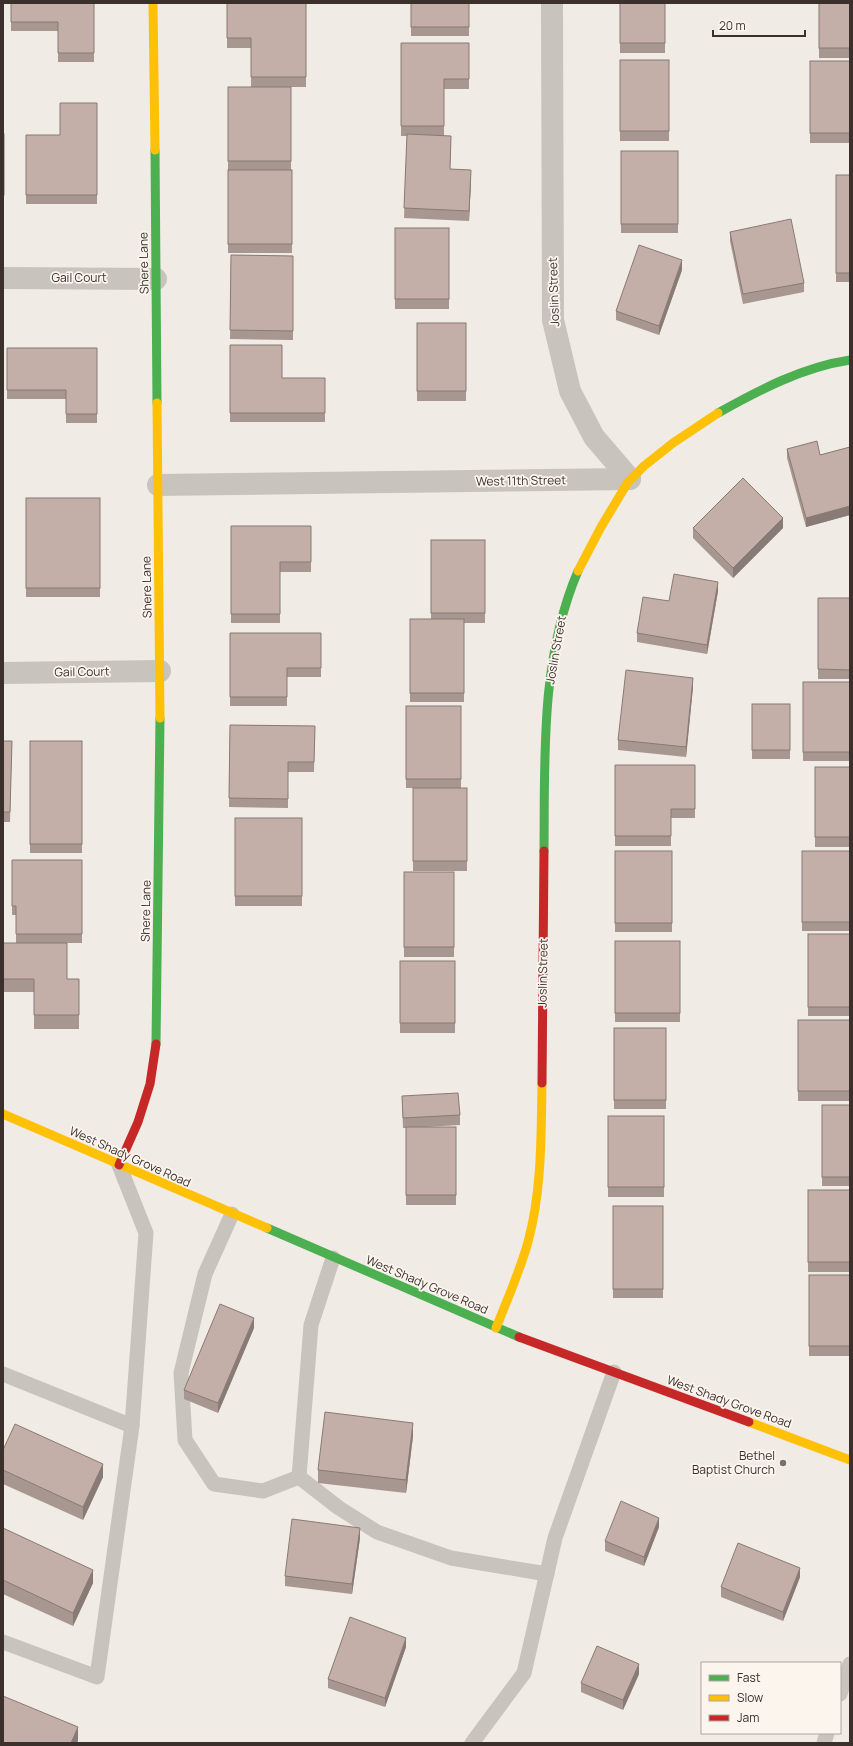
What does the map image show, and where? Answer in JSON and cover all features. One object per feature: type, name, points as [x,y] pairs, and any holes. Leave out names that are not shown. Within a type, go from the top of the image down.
[{"type":"street","name":"Shere Lane","points":[[118,1165],[138,1122],[150,1084],[157,1037],[160,671],[153,3]]},
{"type":"street","name":"Joslin Street","points":[[496,1328],[528,1243],[536,1207],[541,1160],[545,726],[552,666],[560,623],[572,583],[603,522],[630,479],[594,437],[570,391],[553,320],[552,3]]},
{"type":"street","name":"Gail Court","points":[[3,278],[156,279]]},
{"type":"street","points":[[630,479],[682,437],[723,410],[805,372],[850,360]]},
{"type":"street","name":"West 11th Street","points":[[158,485],[630,479]]},
{"type":"street","name":"Gail Court","points":[[3,673],[160,671]]},
{"type":"street","name":"West Shady Grove Road","points":[[3,1114],[496,1328],[850,1460]]},
{"type":"lane","points":[[3,1642],[97,1677],[132,1426],[146,1233],[118,1165]]},
{"type":"lane","points":[[232,1214],[205,1274],[181,1373],[185,1440],[214,1484],[262,1491],[299,1477]]},
{"type":"lane","points":[[299,1477],[311,1324],[333,1258]]},
{"type":"lane","points":[[472,1743],[524,1673],[555,1538],[614,1372]]},
{"type":"lane","points":[[3,1374],[132,1426]]},
{"type":"lane","points":[[299,1477],[340,1508],[377,1532],[452,1558],[547,1574]]},
{"type":"lane","points":[[841,1691],[850,1664]]},
{"type":"building","points":[[11,3],[94,3],[94,53],[58,53],[58,22],[11,22]]},
{"type":"building","points":[[227,3],[306,3],[306,77],[251,77],[251,38],[227,38]]},
{"type":"building","points":[[411,3],[469,3],[469,27],[411,27]]},
{"type":"building","points":[[620,3],[665,3],[665,43],[620,43]]},
{"type":"building","points":[[819,3],[850,3],[850,48],[819,48]]},
{"type":"building","points":[[401,43],[469,43],[469,79],[444,79],[444,126],[401,126]]},
{"type":"building","points":[[620,60],[669,60],[669,131],[620,131]]},
{"type":"building","points":[[810,61],[850,61],[850,133],[810,133]]},
{"type":"building","points":[[228,87],[291,87],[291,161],[228,161]]},
{"type":"building","points":[[60,103],[97,103],[97,195],[26,195],[26,135],[60,135]]},
{"type":"building","points":[[4,134],[4,195],[3,195]]},
{"type":"building","points":[[407,134],[451,136],[450,169],[471,170],[469,211],[404,208]]},
{"type":"building","points":[[621,151],[678,151],[678,224],[621,224]]},
{"type":"building","points":[[228,170],[292,170],[292,244],[228,244]]},
{"type":"building","points":[[836,175],[850,175],[850,273],[836,273]]},
{"type":"building","points":[[791,219],[804,283],[743,294],[730,232]]},
{"type":"building","points":[[395,228],[449,228],[449,299],[395,299]]},
{"type":"building","points":[[639,245],[682,260],[659,326],[616,311]]},
{"type":"building","points":[[231,255],[293,256],[293,331],[230,330]]},
{"type":"building","points":[[417,323],[466,323],[466,391],[417,391]]},
{"type":"building","points":[[230,345],[282,345],[282,378],[325,378],[325,413],[230,413]]},
{"type":"building","points":[[7,348],[97,348],[97,414],[66,414],[66,390],[7,390]]},
{"type":"building","points":[[817,441],[820,455],[850,447],[850,506],[806,518],[787,449]]},
{"type":"building","points":[[743,478],[783,518],[733,568],[693,528]]},
{"type":"building","points":[[26,498],[100,498],[100,588],[26,588]]},
{"type":"building","points":[[231,526],[311,526],[311,562],[280,562],[280,614],[231,614]]},
{"type":"building","points":[[431,540],[485,540],[485,613],[431,613]]},
{"type":"building","points":[[674,574],[718,582],[707,645],[637,633],[643,597],[669,601]]},
{"type":"building","points":[[818,598],[850,598],[850,670],[818,669]]},
{"type":"building","points":[[410,619],[464,619],[464,693],[410,693]]},
{"type":"building","points":[[230,633],[321,633],[321,668],[287,668],[287,697],[230,697]]},
{"type":"building","points":[[626,670],[693,678],[686,747],[618,740]]},
{"type":"building","points":[[803,682],[850,682],[850,752],[803,752]]},
{"type":"building","points":[[752,704],[790,704],[790,750],[752,750]]},
{"type":"building","points":[[406,706],[461,706],[461,779],[406,779]]},
{"type":"building","points":[[230,725],[315,726],[314,762],[288,762],[288,799],[229,798]]},
{"type":"building","points":[[3,741],[12,741],[10,812],[3,812]]},
{"type":"building","points":[[30,741],[82,741],[82,844],[30,844]]},
{"type":"building","points":[[615,765],[695,765],[695,809],[671,809],[671,836],[615,836]]},
{"type":"building","points":[[815,767],[850,767],[850,837],[815,837]]},
{"type":"building","points":[[413,788],[467,788],[467,861],[413,861]]},
{"type":"building","points":[[235,818],[302,818],[302,896],[235,896]]},
{"type":"building","points":[[615,851],[672,851],[672,923],[615,923]]},
{"type":"building","points":[[802,851],[850,851],[850,922],[802,922]]},
{"type":"building","points":[[12,860],[82,860],[82,934],[16,934],[16,906],[12,906]]},
{"type":"building","points":[[404,872],[454,872],[454,947],[404,947]]},
{"type":"building","points":[[808,934],[850,934],[850,1007],[808,1007]]},
{"type":"building","points":[[615,941],[680,941],[680,1013],[615,1013]]},
{"type":"building","points":[[3,943],[67,943],[67,979],[79,979],[79,1015],[34,1015],[34,979],[3,979]]},
{"type":"building","points":[[400,961],[455,961],[455,1023],[400,1023]]},
{"type":"building","points":[[798,1020],[850,1020],[850,1091],[798,1091]]},
{"type":"building","points":[[614,1028],[666,1028],[666,1100],[614,1100]]},
{"type":"building","points":[[458,1093],[460,1115],[403,1118],[402,1096]]},
{"type":"building","points":[[822,1105],[850,1105],[850,1177],[822,1177]]},
{"type":"building","points":[[608,1116],[664,1116],[664,1187],[608,1187]]},
{"type":"building","points":[[406,1127],[456,1127],[456,1195],[406,1195]]},
{"type":"building","points":[[808,1190],[850,1190],[850,1262],[808,1262]]},
{"type":"building","points":[[613,1206],[663,1206],[663,1289],[613,1289]]},
{"type":"building","points":[[809,1275],[850,1275],[850,1346],[809,1346]]},
{"type":"building","points":[[220,1304],[254,1318],[218,1403],[184,1390]]},
{"type":"building","points":[[325,1412],[413,1423],[406,1480],[318,1470]]},
{"type":"building","points":[[15,1424],[103,1464],[83,1507],[3,1470],[3,1450]]},
{"type":"building","points":[[621,1501],[659,1518],[644,1557],[605,1541]]},
{"type":"building","points":[[292,1519],[360,1528],[352,1584],[285,1576]]},
{"type":"building","points":[[3,1528],[93,1570],[73,1613],[3,1580]]},
{"type":"building","points":[[738,1543],[800,1568],[783,1612],[721,1587]]},
{"type":"building","points":[[350,1617],[406,1638],[385,1698],[328,1679]]},
{"type":"building","points":[[597,1646],[639,1664],[623,1700],[581,1683]]},
{"type":"building","points":[[3,1696],[78,1727],[71,1743],[3,1743]]},
{"type":"traffic: fast","points":[[155,150],[157,403]]},
{"type":"traffic: fast","points":[[718,413],[782,380],[815,368],[850,360]]},
{"type":"traffic: fast","points":[[544,851],[545,745],[551,674],[557,639],[566,605],[578,571]]},
{"type":"traffic: fast","points":[[156,1044],[160,718]]},
{"type":"traffic: fast","points":[[267,1228],[519,1337]]},
{"type":"traffic: slow","points":[[153,3],[155,150]]},
{"type":"traffic: slow","points":[[157,403],[160,718]]},
{"type":"traffic: slow","points":[[578,571],[601,527],[628,482],[644,466],[673,443],[718,413]]},
{"type":"traffic: slow","points":[[496,1328],[521,1264],[533,1222],[540,1163],[542,1083]]},
{"type":"traffic: slow","points":[[3,1114],[267,1228]]},
{"type":"traffic: slow","points":[[749,1422],[850,1460]]},
{"type":"traffic: jam","points":[[542,1083],[544,851]]},
{"type":"traffic: jam","points":[[119,1165],[138,1122],[150,1084],[156,1044]]},
{"type":"traffic: jam","points":[[519,1337],[749,1422]]},
{"type":"place","name":"Bethel Baptist Church","points":[[783,1463]]}]
